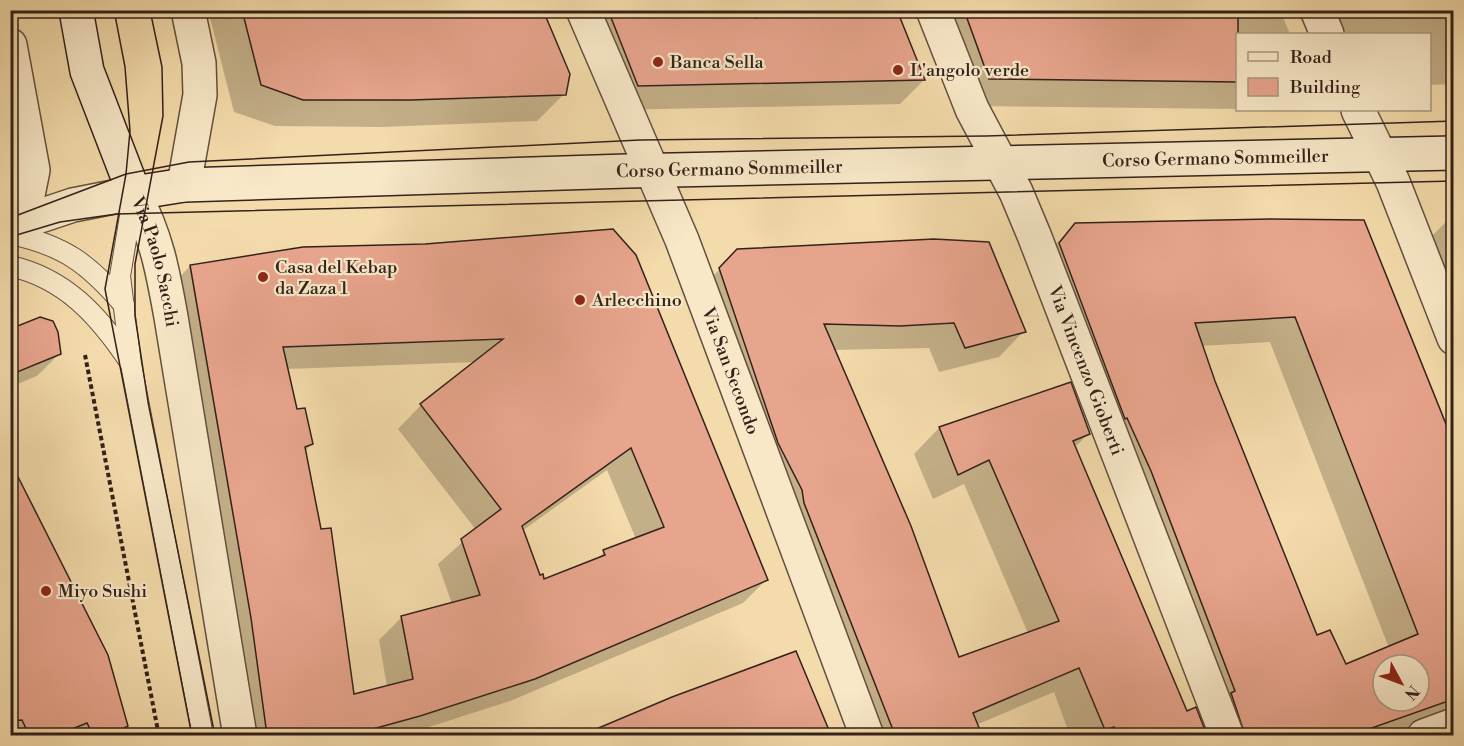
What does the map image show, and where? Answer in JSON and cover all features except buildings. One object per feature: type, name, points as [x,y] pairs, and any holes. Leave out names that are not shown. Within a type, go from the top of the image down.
[{"type":"street","points":[[76,10],[87,70],[140,203]]},
{"type":"street","points":[[184,185],[200,95],[199,63],[188,10]]},
{"type":"street","name":"Via San Secondo","points":[[583,10],[682,240],[867,735]]},
{"type":"street","name":"Via Vincenzo Gioberti","points":[[933,10],[972,109],[1034,235],[1227,735]]},
{"type":"street","points":[[1317,10],[1327,33]]},
{"type":"street","points":[[10,45],[33,170],[28,195],[11,224]]},
{"type":"street","points":[[1358,111],[1380,154],[1454,338]]},
{"type":"street","name":"Corso Germano Sommeiller","points":[[11,224],[73,205],[140,203],[184,185],[1000,162],[1454,153]]},
{"type":"street","name":"Via Paolo Sacchi","points":[[140,203],[160,255],[240,735]]},
{"type":"street","points":[[1424,735],[1454,725]]},
{"type":"lane","name":"Via Paolo Sacchi","points":[[140,203],[120,276],[131,364],[203,735]]},
{"type":"lane","points":[[11,224],[32,238],[76,257],[99,276],[124,305]]},
{"type":"lane","points":[[10,266],[52,280],[79,301],[107,327],[131,364]]},
{"type":"path","points":[[84,348],[159,735]]},
{"type":"tram line","points":[[114,10],[125,67],[130,131],[126,174],[105,289],[192,736]]},
{"type":"tram line","points":[[150,10],[162,67],[163,116],[135,264],[135,316],[148,402],[215,736]]},
{"type":"tram line","points":[[10,218],[126,174],[189,162],[640,140],[986,136],[1454,121]]},
{"type":"tram line","points":[[10,237],[60,222],[117,214],[1454,181]]},
{"type":"place","name":"Banca Sella","points":[[658,62]]},
{"type":"place","name":"L'angolo verde","points":[[898,70]]},
{"type":"place","name":"Casa del Kebap da Zaza 1","points":[[263,277]]},
{"type":"place","name":"Arlecchino","points":[[580,300]]},
{"type":"place","name":"Miyo Sushi","points":[[46,591]]}]
